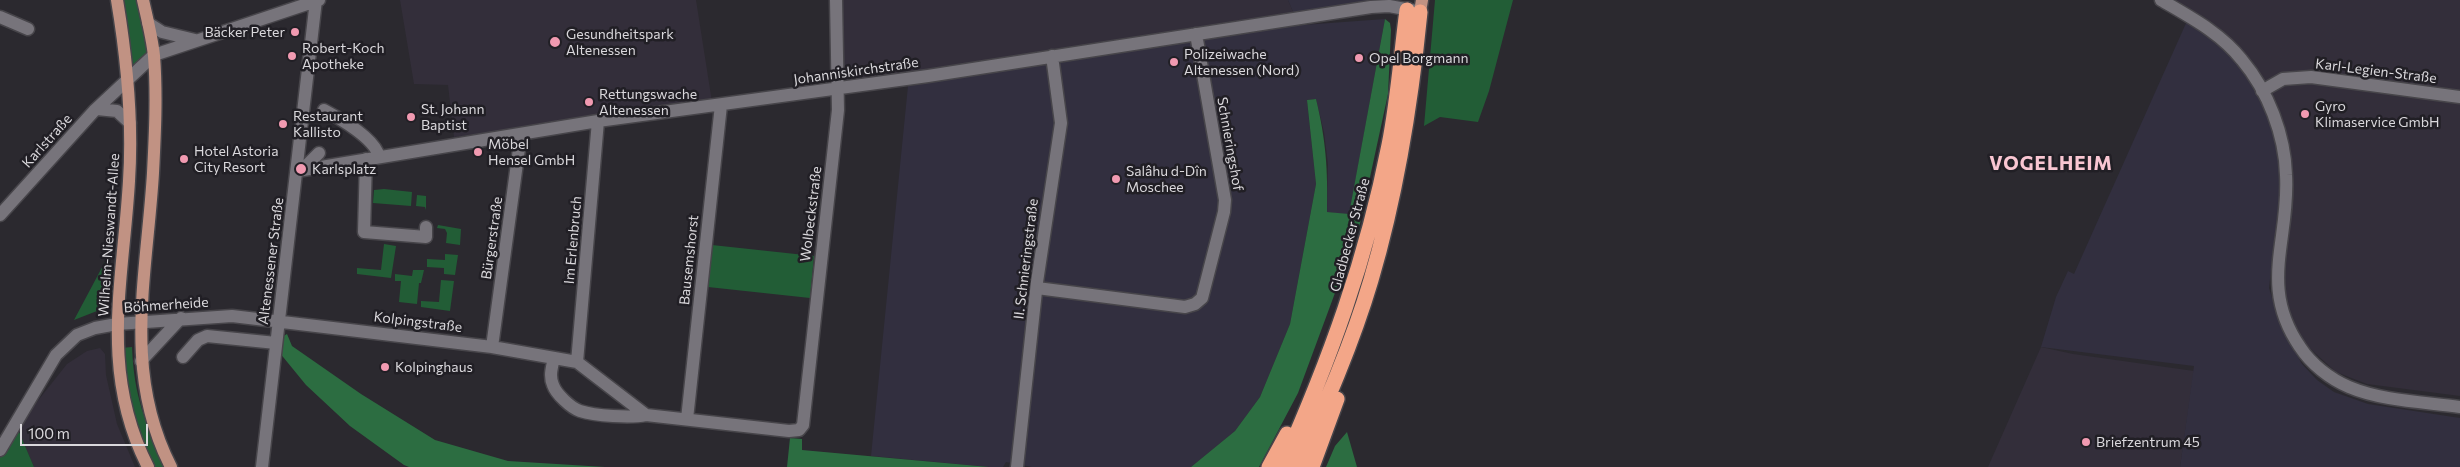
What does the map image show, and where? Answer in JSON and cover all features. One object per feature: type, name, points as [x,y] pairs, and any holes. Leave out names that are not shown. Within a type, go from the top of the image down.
[{"type":"highway","points":[[1297,467],[1356,325],[1371,281],[1396,184],[1412,89],[1414,5]]},
{"type":"highway","name":"Gladbecker Straße","points":[[1282,467],[1323,375],[1357,276],[1382,181],[1414,5]]},
{"type":"highway","points":[[1312,467],[1343,381],[1356,325]]},
{"type":"highway","points":[[1269,467],[1323,375]]},
{"type":"main road","name":"Wilhelm-Nieswandt-Allee","points":[[116,0],[128,79],[130,123],[130,180],[117,324],[118,369],[123,400],[131,428],[148,467]]},
{"type":"main road","points":[[143,0],[154,55],[155,111],[154,165],[141,321],[141,361],[144,388],[152,418],[171,467]]},
{"type":"street","name":"Karlstraße","points":[[0,215],[97,109],[154,55],[317,0]]},
{"type":"street","name":"Altenessener Straße","points":[[262,467],[317,0]]},
{"type":"street","name":"Wolbeckstraße","points":[[687,419],[789,431],[799,430],[803,426],[838,110],[836,0]]},
{"type":"street","points":[[2161,0],[2203,25],[2224,41],[2243,60],[2262,91],[2277,125],[2286,172],[2286,199],[2277,279],[2280,303],[2290,332],[2311,361],[2347,387],[2373,394],[2460,407]]},
{"type":"street","name":"Johanniskirchstraße","points":[[297,171],[598,121],[838,88],[1371,7],[1414,5]]},
{"type":"street","points":[[0,17],[28,29]]},
{"type":"street","points":[[148,23],[162,32],[195,40]]},
{"type":"street","name":"Schnieringshof","points":[[1037,288],[1185,307],[1195,304],[1202,298],[1224,212],[1224,200],[1196,34]]},
{"type":"street","name":"II. Schnieringstraße","points":[[1012,467],[1018,467],[1037,288],[1061,123],[1052,56]]},
{"type":"street","name":"Karl-Legien-Straße","points":[[2262,91],[2283,79],[2311,77],[2460,97]]},
{"type":"street","name":"Bausemshorst","points":[[687,419],[721,104]]},
{"type":"street","points":[[97,109],[117,110],[130,123]]},
{"type":"street","points":[[324,110],[369,141],[379,157]]},
{"type":"street","name":"Im Erlenbruch","points":[[577,362],[598,121]]},
{"type":"street","name":"Bürgerstraße","points":[[492,346],[521,134]]},
{"type":"street","points":[[308,164],[319,153]]},
{"type":"street","points":[[366,159],[364,232],[426,237],[426,227]]},
{"type":"street","name":"Böhmerheide","points":[[0,450],[56,355],[71,338],[86,330],[117,324],[181,318],[245,316],[279,320]]},
{"type":"street","points":[[141,361],[181,318]]},
{"type":"street","name":"Kolpingstraße","points":[[279,320],[492,346],[577,362],[646,415]]},
{"type":"street","points":[[182,357],[198,340],[207,336],[276,343]]},
{"type":"street","points":[[554,358],[551,374],[553,386],[569,405],[580,411],[634,417],[646,415],[687,419]]},
{"type":"shaded area","name":"Gesundheitspark Altenessen","points":[[400,0],[696,0],[712,102],[454,137],[448,85],[414,84]]},
{"type":"shaded area","points":[[839,0],[1288,0],[1294,14],[841,83]]},
{"type":"shaded area","points":[[1288,0],[1377,0],[1294,14]]},
{"type":"shaded area","points":[[2172,0],[2460,0],[2460,396],[2367,384],[2336,372],[2306,345],[2292,323],[2280,280],[2292,190],[2267,89],[2246,54],[2217,27]]},
{"type":"shaded area","points":[[1385,19],[1349,215],[1327,212],[1328,164],[1324,132],[1316,99],[1307,100],[1316,184],[1290,324],[1260,397],[1235,431],[1191,467],[1032,467],[1006,462],[1003,467],[989,467],[871,456],[908,86],[1055,60],[1289,26]]},
{"type":"shaded area","points":[[2187,21],[2211,35],[2250,75],[2276,132],[2282,173],[2269,288],[2281,327],[2302,364],[2317,380],[2334,392],[2368,404],[2460,418],[2460,467],[2180,467],[2194,366],[2041,347],[2056,297],[2068,271],[2074,274]]},
{"type":"shaded area","points":[[2041,347],[2073,354],[2194,371],[2180,467],[1988,467]]},
{"type":"shaded area","points":[[100,348],[105,354],[106,375],[117,424],[135,467],[34,467],[17,427],[67,364],[87,351]]},
{"type":"green space","points":[[117,0],[143,0],[152,55],[129,76]]},
{"type":"green space","points":[[1435,0],[1513,0],[1489,91],[1478,122],[1440,117],[1424,126]]},
{"type":"green space","points":[[1385,19],[1390,23],[1391,30],[1388,94],[1359,228],[1298,393],[1259,467],[1191,467],[1235,431],[1260,397],[1290,324],[1316,184],[1307,100],[1316,99],[1322,128],[1327,169],[1327,212],[1349,214]]},
{"type":"green space","points":[[384,189],[412,192],[411,206],[373,203],[374,190]]},
{"type":"green space","points":[[417,195],[426,196],[426,210],[425,207],[416,206]]},
{"type":"green space","points":[[438,225],[461,229],[460,245],[446,243],[447,233],[445,229],[437,228]]},
{"type":"green space","points":[[384,244],[396,246],[391,278],[357,274],[357,268],[381,270]]},
{"type":"green space","points":[[712,245],[814,256],[810,298],[708,287]]},
{"type":"green space","points":[[445,254],[458,255],[455,275],[444,274],[444,268],[427,267],[427,259],[445,260]]},
{"type":"green space","points":[[109,257],[104,298],[97,311],[74,320],[107,258]]},
{"type":"green space","points":[[413,270],[424,270],[421,283],[419,283],[417,304],[399,302],[401,281],[395,281],[395,274],[412,276]]},
{"type":"green space","points":[[441,280],[454,281],[450,311],[421,307],[421,301],[439,302]]},
{"type":"green space","points":[[287,334],[292,346],[361,394],[435,440],[508,461],[605,467],[409,467],[404,465],[350,426],[306,385],[279,352],[282,337]]},
{"type":"green space","points":[[132,347],[138,395],[152,436],[166,467],[153,467],[134,423],[121,348]]},
{"type":"green space","points":[[17,427],[34,467],[0,467],[0,457]]},
{"type":"green space","points":[[1347,432],[1357,467],[1326,467],[1335,446]]},
{"type":"green space","points":[[790,438],[802,439],[802,450],[989,467],[787,467]]},
{"type":"place","name":"Bäcker Peter","points":[[295,32]]},
{"type":"place","name":"Gesundheitspark Altenessen","points":[[555,42]]},
{"type":"place","name":"Robert-Koch Apotheke","points":[[292,56]]},
{"type":"place","name":"Opel Borgmann","points":[[1359,58]]},
{"type":"place","name":"Polizeiwache Altenessen (Nord)","points":[[1174,62]]},
{"type":"place","name":"Rettungswache Altenessen","points":[[589,102]]},
{"type":"place","name":"Gyro Klimaservice GmbH","points":[[2305,114]]},
{"type":"place","name":"St. Johann Baptist","points":[[411,117]]},
{"type":"place","name":"Restaurant Kallisto","points":[[283,124]]},
{"type":"place","name":"Möbel Hensel GmbH","points":[[478,152]]},
{"type":"place","name":"Hotel Astoria City Resort","points":[[184,159]]},
{"type":"place","name":"Karlsplatz","points":[[301,169]]},
{"type":"place","name":"Salâhu d-Dîn Moschee","points":[[1116,179]]},
{"type":"place","name":"Kolpinghaus","points":[[385,367]]},
{"type":"place","name":"Briefzentrum 45","points":[[2086,442]]},
{"type":"district","name":"VOGELHEIM","points":[[2051,164]]}]
